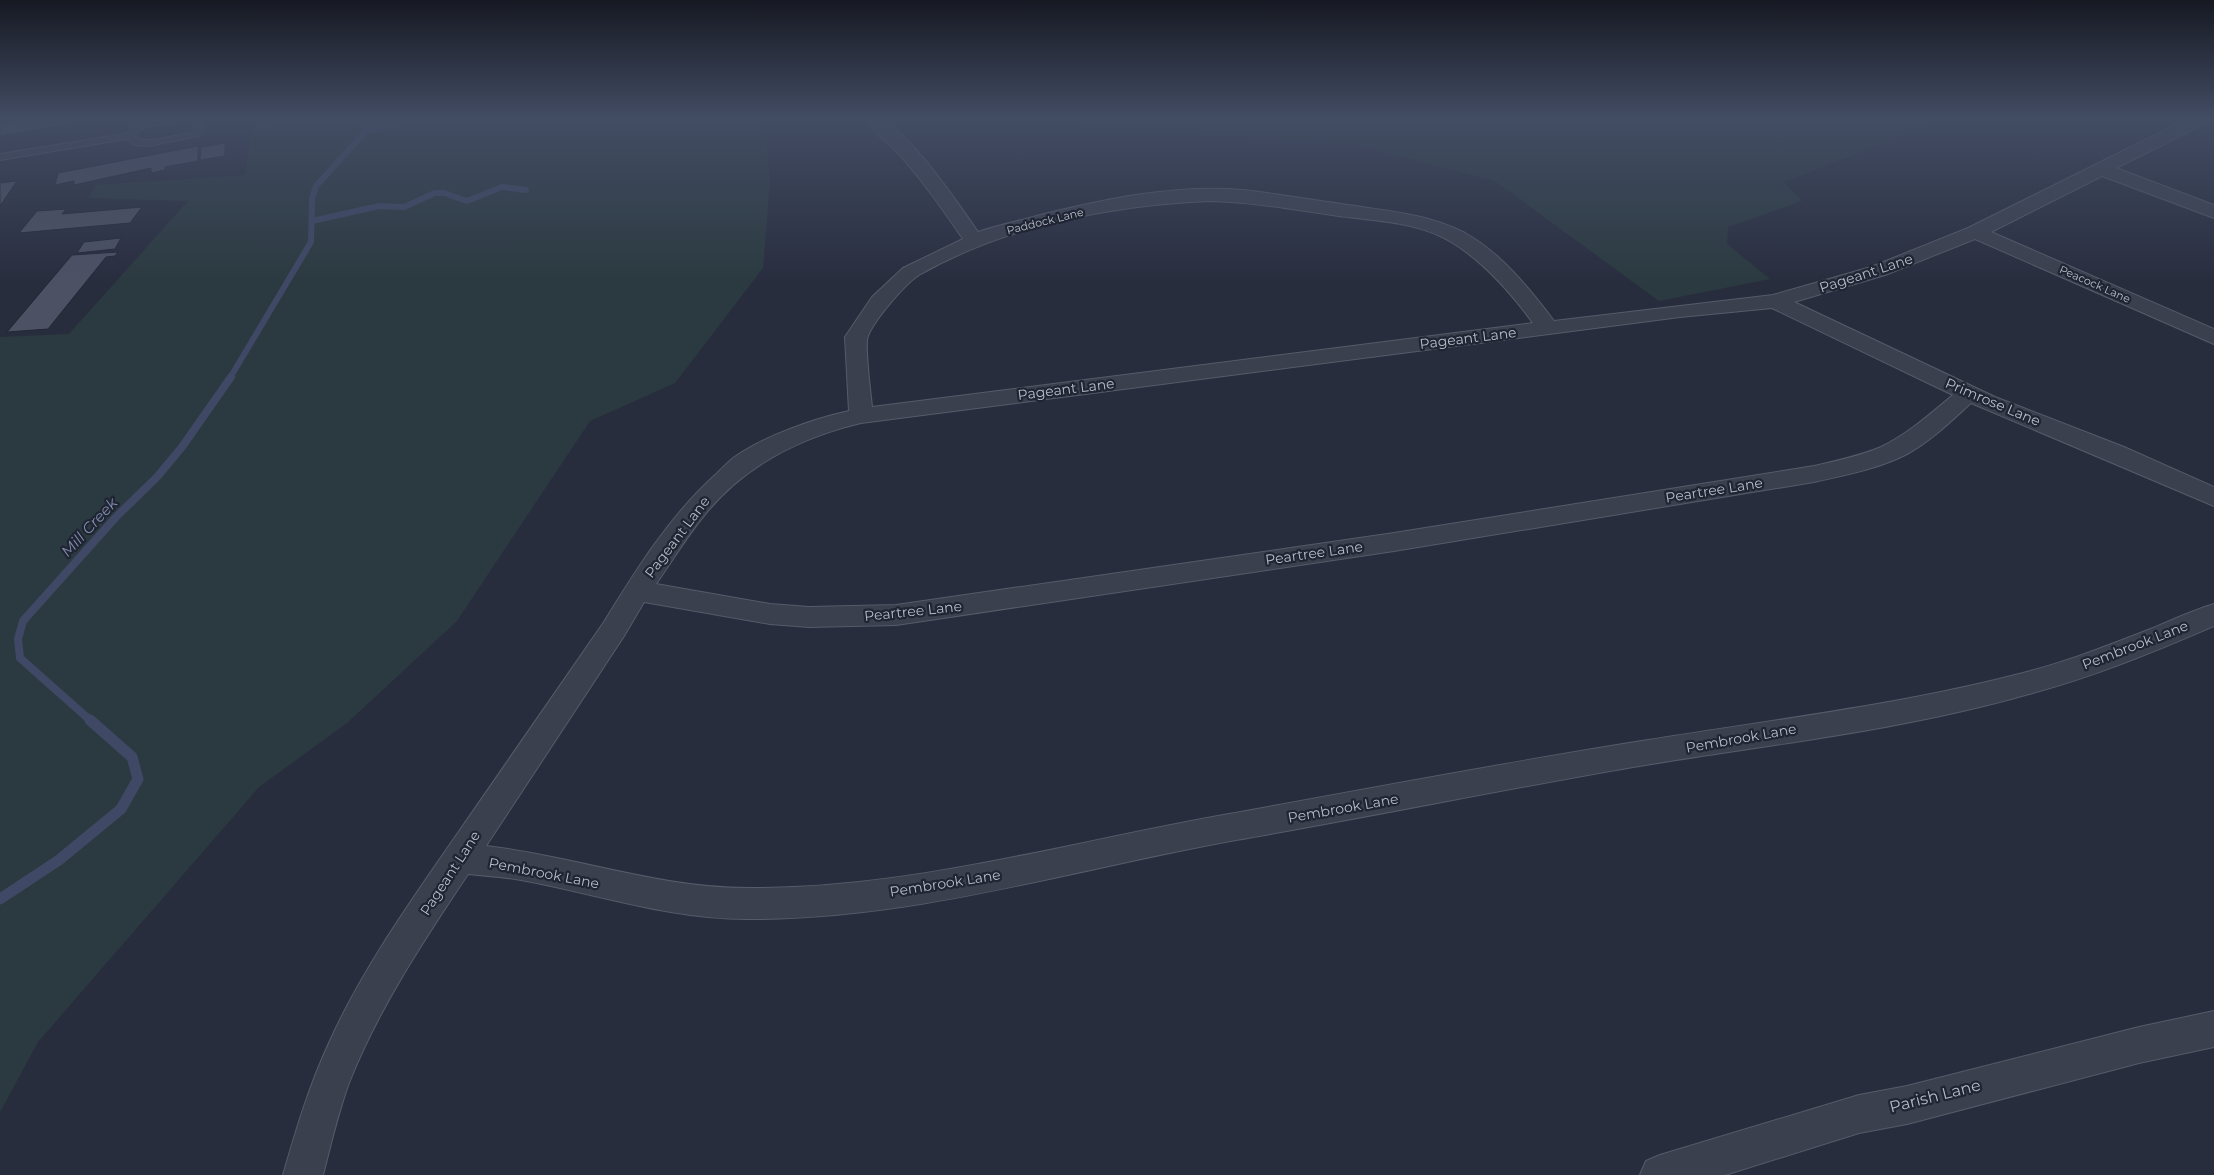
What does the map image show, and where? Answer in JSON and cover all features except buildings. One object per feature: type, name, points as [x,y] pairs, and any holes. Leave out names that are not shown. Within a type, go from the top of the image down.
[{"type":"street","points":[[924,174],[974,241]]},
{"type":"street","name":"Pageant Lane","points":[[303,1175],[320,1112],[342,1057],[371,1000],[403,945],[637,592],[698,505],[744,462],[772,446],[803,433],[861,416],[1548,328],[1775,301],[1878,271],[1975,232],[2050,193],[2092,174]]},
{"type":"street","points":[[2111,174],[2214,212]]},
{"type":"street","name":"Paddock Lane","points":[[861,416],[856,337],[880,302],[910,272],[974,241],[1013,229],[1086,210],[1162,197],[1215,194],[1422,222],[1458,238],[1494,264],[1528,301],[1548,328]]},
{"type":"street","name":"Peacock Lane","points":[[1975,232],[2214,337]]},
{"type":"street","name":"Primrose Lane","points":[[1775,301],[1969,393],[2115,453],[2214,497]]},
{"type":"street","name":"Peartree Lane","points":[[637,592],[770,614],[809,617],[896,615],[1394,542],[1833,470],[1890,452],[1937,421],[1969,393]]},
{"type":"street","name":"Pembrook Lane","points":[[460,858],[520,866],[618,888],[704,903],[800,902],[904,890],[1062,863],[1210,831],[1356,806],[1594,761],[1786,730],[2005,689],[2079,667],[2148,642],[2214,614]]},
{"type":"street","name":"Parish Lane","points":[[1660,1175],[1859,1114],[1907,1105],[2139,1045],[2214,1030]]},
{"type":"shaded area","points":[[769,174],[763,268],[675,383],[590,421],[457,621],[347,723],[259,787],[38,1042],[0,1112],[0,337],[69,334],[188,201],[88,198],[96,185],[245,175]]},
{"type":"shaded area","points":[[1467,174],[1805,174],[1784,182],[1802,201],[1728,227],[1727,244],[1770,279],[1659,301],[1495,181]]},
{"type":"waterway","name":"Mill Creek","points":[[230,378],[311,242],[312,199],[316,186],[327,174]]},
{"type":"waterway","points":[[312,221],[379,206],[404,207],[435,193],[444,193],[467,201],[502,187],[526,190]]},
{"type":"waterway","name":"Mill Creek","points":[[91,721],[20,658],[18,639],[23,621],[116,517],[157,477],[182,447],[231,377]]},
{"type":"waterway","name":"Mill Creek","points":[[0,899],[59,860],[121,809],[138,779],[132,757],[90,720]]}]
